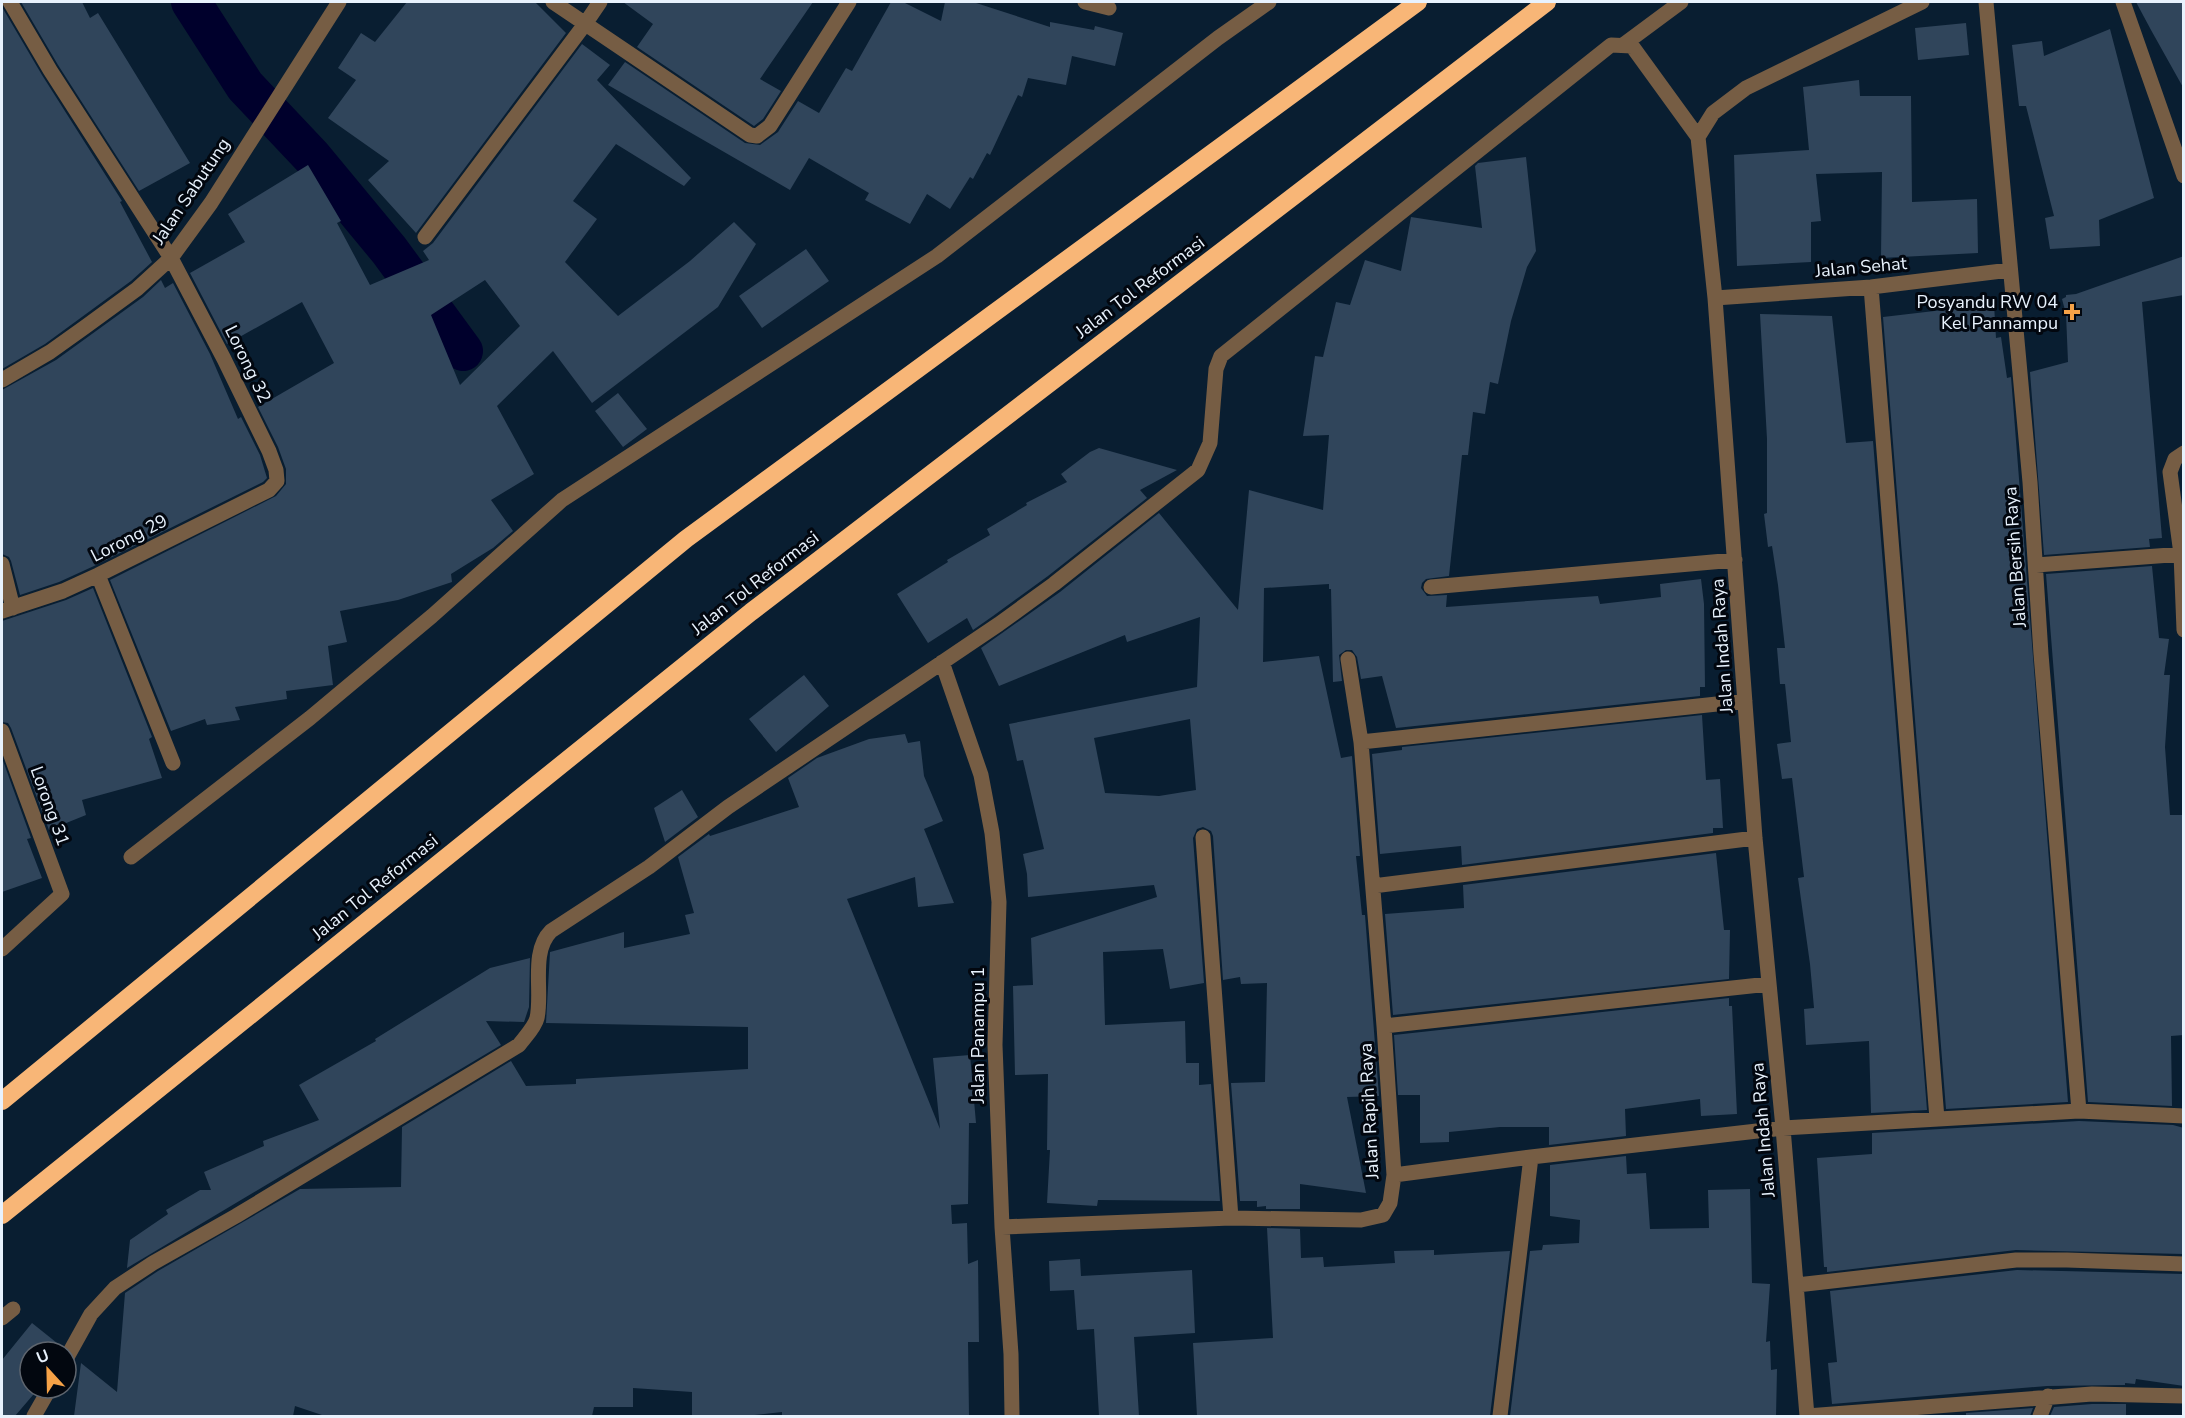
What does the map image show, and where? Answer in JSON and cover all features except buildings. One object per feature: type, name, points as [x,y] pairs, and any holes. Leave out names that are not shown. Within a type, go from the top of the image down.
[{"type":"highway","points":[[2,1101],[686,539],[1418,2]]},
{"type":"highway","name":"Jalan Tol Reformasi","points":[[2,1215],[751,612],[1547,2]]},
{"type":"street","points":[[10,2],[50,70],[171,258]]},
{"type":"street","name":"Jalan Sabutung","points":[[2,380],[50,352],[85,327],[137,289],[171,258],[211,203],[339,2]]},
{"type":"street","points":[[553,2],[750,135],[757,136],[770,126],[849,2]]},
{"type":"street","points":[[425,237],[600,2]]},
{"type":"street","points":[[1085,2],[1109,8]]},
{"type":"street","points":[[131,857],[310,718],[432,616],[562,500],[937,256],[1218,38],[1269,2]]},
{"type":"street","points":[[1623,45],[1681,2]]},
{"type":"street","points":[[77,1340],[91,1314],[115,1288],[153,1263],[236,1216],[519,1045],[537,1019],[540,960],[543,943],[551,931],[649,867],[728,807],[1054,584],[1198,470],[1210,443],[1216,369],[1221,356],[1611,45],[1632,46],[1698,137],[1713,113],[1746,88],[1922,2]]},
{"type":"street","name":"Jalan Bersih Raya","points":[[1986,2],[2037,565],[2042,666],[2079,1111]]},
{"type":"street","points":[[2123,2],[2184,176]]},
{"type":"street","name":"Jalan Indah Raya","points":[[1698,137],[1715,298],[1755,838],[1784,1128],[1807,1416]]},
{"type":"street","name":"Lorong 32","points":[[171,258],[269,452],[276,470],[276,481],[269,490]]},
{"type":"street","name":"Jalan Sehat","points":[[1715,298],[1871,288],[2010,270]]},
{"type":"street","points":[[1871,288],[1937,1119]]},
{"type":"street","points":[[2184,453],[2175,459],[2170,472],[2182,554],[2184,630]]},
{"type":"street","name":"Lorong 29","points":[[7,609],[63,591],[269,490]]},
{"type":"street","points":[[2037,565],[2182,554]]},
{"type":"street","points":[[1431,587],[1735,560]]},
{"type":"street","points":[[2,564],[7,609]]},
{"type":"street","points":[[98,575],[172,763]]},
{"type":"street","name":"Jalan Rapih Raya","points":[[1002,1227],[1232,1218],[1374,1218],[1383,1215],[1390,1203],[1394,1175],[1361,742],[1348,659]]},
{"type":"street","name":"Jalan Panampu 1","points":[[942,662],[981,775],[992,833],[999,902],[995,1045],[1002,1227],[1011,1354],[1012,1416]]},
{"type":"street","points":[[1361,742],[1745,701]]},
{"type":"street","name":"Lorong 31","points":[[2,731],[62,894],[2,949]]},
{"type":"street","points":[[1203,837],[1232,1218]]},
{"type":"street","points":[[1373,886],[1755,838]]},
{"type":"street","points":[[1384,1026],[1769,984]]},
{"type":"street","points":[[1394,1175],[1784,1128],[2079,1111],[2184,1116]]},
{"type":"street","points":[[1500,1416],[1531,1157]]},
{"type":"street","points":[[1797,1285],[2016,1260],[2184,1264]]},
{"type":"street","points":[[1807,1416],[2048,1396],[2092,1394],[2184,1396]]},
{"type":"street","points":[[2040,1416],[2048,1396]]},
{"type":"street","points":[[34,1416],[43,1400]]},
{"type":"waterway","points":[[191,2],[245,86],[312,157],[389,250],[463,351]]},
{"type":"place","name":"Posyandu RW 04 Kel Pannampu","points":[[2072,312]]}]
